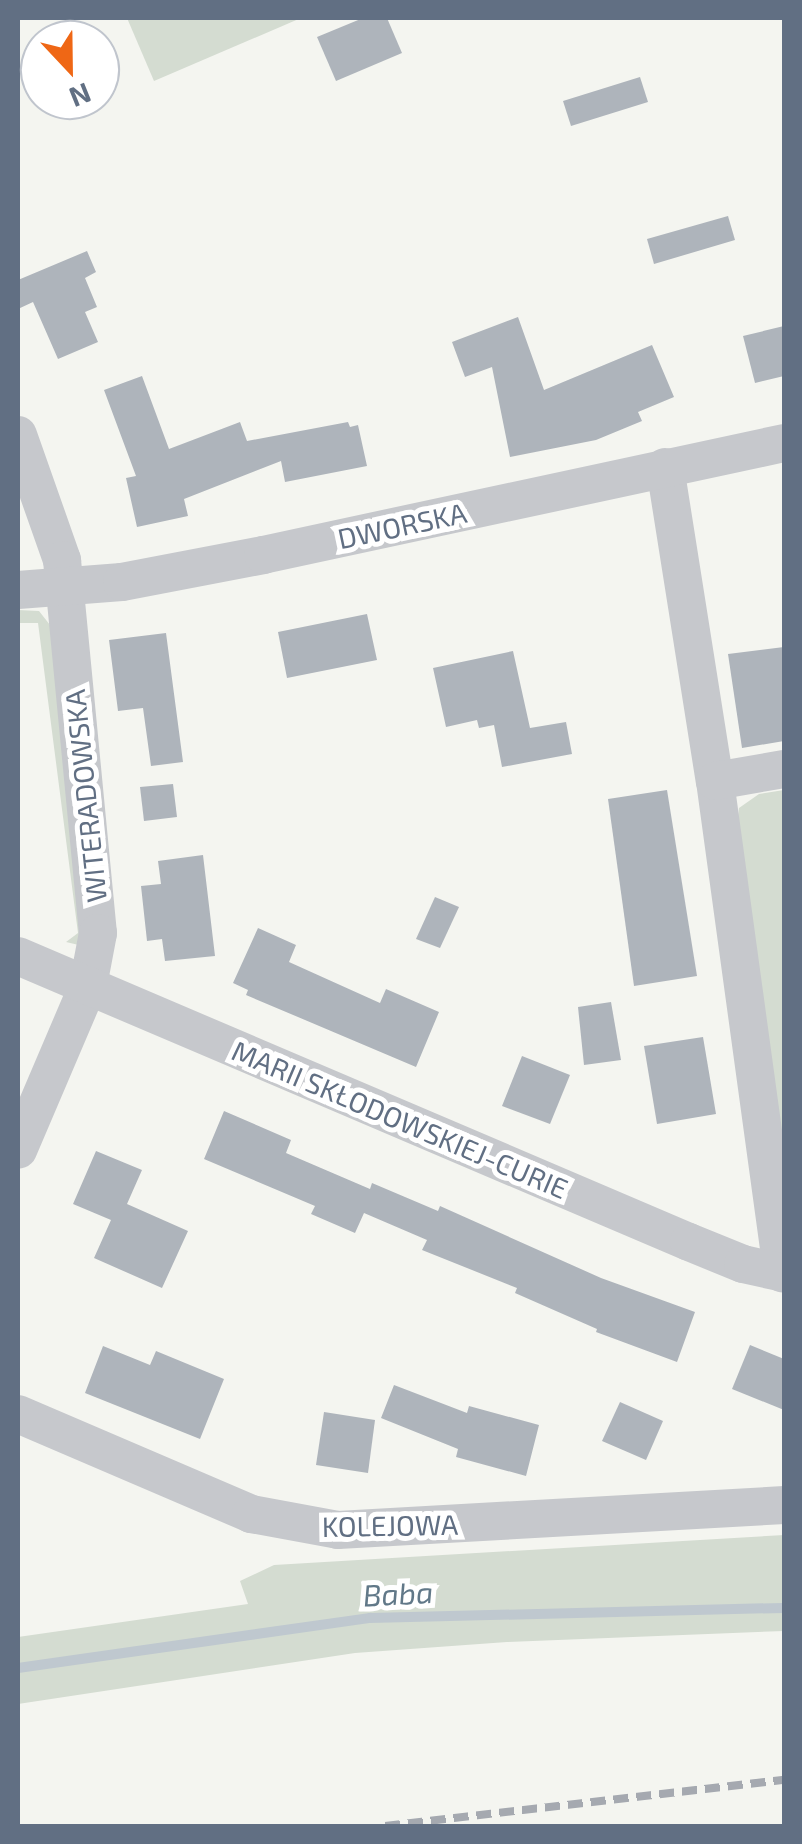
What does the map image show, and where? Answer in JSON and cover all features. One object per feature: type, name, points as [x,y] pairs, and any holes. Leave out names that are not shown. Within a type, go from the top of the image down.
[{"type":"street","name":"WITERADOWSKA","points":[[18,436],[62,560],[98,934],[88,986],[18,1150]]},
{"type":"street","name":"DWORSKA","points":[[18,590],[64,588],[263,555],[784,443]]},
{"type":"street","points":[[664,467],[715,781],[783,1273]]},
{"type":"street","points":[[715,781],[784,769]]},
{"type":"street","name":"MARII SKŁODOWSKIEJ-CURIE","points":[[18,956],[707,1249],[783,1273]]},
{"type":"street","name":"KOLEJOWA","points":[[18,1414],[251,1514],[338,1530],[784,1504]]},
{"type":"shaded area","points":[[127,18],[301,18],[154,81]]},
{"type":"shaded area","points":[[18,610],[39,611],[50,625],[83,946],[66,942],[78,933],[38,623],[18,623]]},
{"type":"shaded area","points":[[784,790],[784,1164],[736,835],[739,808],[759,794]]},
{"type":"shaded area","points":[[784,1535],[784,1631],[507,1642],[355,1653],[18,1704],[18,1637],[248,1604],[240,1581],[274,1565]]},
{"type":"building","points":[[363,18],[387,18],[402,53],[336,81],[317,37]]},
{"type":"building","points":[[640,77],[648,102],[571,126],[563,101]]},
{"type":"building","points":[[728,216],[735,240],[654,264],[647,239]]},
{"type":"building","points":[[87,251],[96,272],[85,278],[97,307],[85,312],[98,342],[58,359],[33,302],[18,309],[18,280]]},
{"type":"building","points":[[518,317],[544,390],[652,345],[674,397],[638,412],[642,421],[596,440],[510,457],[492,367],[465,377],[452,342]]},
{"type":"building","points":[[784,326],[784,376],[755,383],[743,336]]},
{"type":"building","points":[[142,376],[169,449],[240,422],[247,441],[348,422],[350,427],[358,425],[367,466],[285,482],[281,461],[184,499],[188,516],[137,527],[126,478],[136,476],[104,390]]},
{"type":"building","points":[[367,614],[377,660],[287,678],[278,632]]},
{"type":"building","points":[[166,633],[183,762],[151,766],[143,708],[118,711],[109,640]]},
{"type":"building","points":[[784,647],[784,741],[742,748],[728,654]]},
{"type":"building","points":[[513,651],[530,728],[566,722],[572,754],[502,767],[494,725],[479,728],[477,720],[446,727],[433,668]]},
{"type":"building","points":[[173,784],[177,817],[144,821],[140,787]]},
{"type":"building","points":[[667,790],[697,976],[634,986],[608,799]]},
{"type":"building","points":[[203,855],[215,956],[165,961],[162,939],[147,941],[141,886],[161,884],[158,861]]},
{"type":"building","points":[[435,897],[459,907],[440,948],[416,939]]},
{"type":"building","points":[[258,928],[296,945],[289,962],[380,1003],[386,989],[439,1012],[416,1067],[246,995],[248,990],[233,983]]},
{"type":"building","points":[[611,1002],[621,1060],[584,1065],[578,1007]]},
{"type":"building","points":[[703,1037],[716,1114],[657,1124],[644,1046]]},
{"type":"building","points":[[522,1056],[570,1075],[550,1124],[502,1106]]},
{"type":"building","points":[[224,1111],[291,1140],[286,1153],[370,1189],[372,1183],[438,1211],[440,1206],[601,1278],[695,1312],[677,1362],[596,1332],[597,1329],[515,1293],[517,1288],[422,1250],[427,1240],[364,1213],[355,1233],[311,1214],[315,1206],[204,1159]]},
{"type":"building","points":[[96,1151],[142,1170],[127,1204],[188,1231],[162,1288],[94,1258],[111,1220],[73,1204]]},
{"type":"building","points":[[750,1345],[784,1359],[784,1410],[732,1389]]},
{"type":"building","points":[[103,1346],[150,1365],[156,1351],[224,1379],[200,1439],[85,1393]]},
{"type":"building","points":[[394,1385],[467,1413],[469,1406],[539,1425],[526,1476],[456,1457],[458,1449],[381,1418]]},
{"type":"building","points":[[620,1402],[663,1421],[646,1460],[602,1441]]},
{"type":"building","points":[[324,1412],[375,1420],[368,1473],[316,1465]]},
{"type":"waterway","name":"Baba","points":[[18,1668],[370,1618],[784,1608]]},
{"type":"railway","points":[[385,1826],[784,1780]]}]
